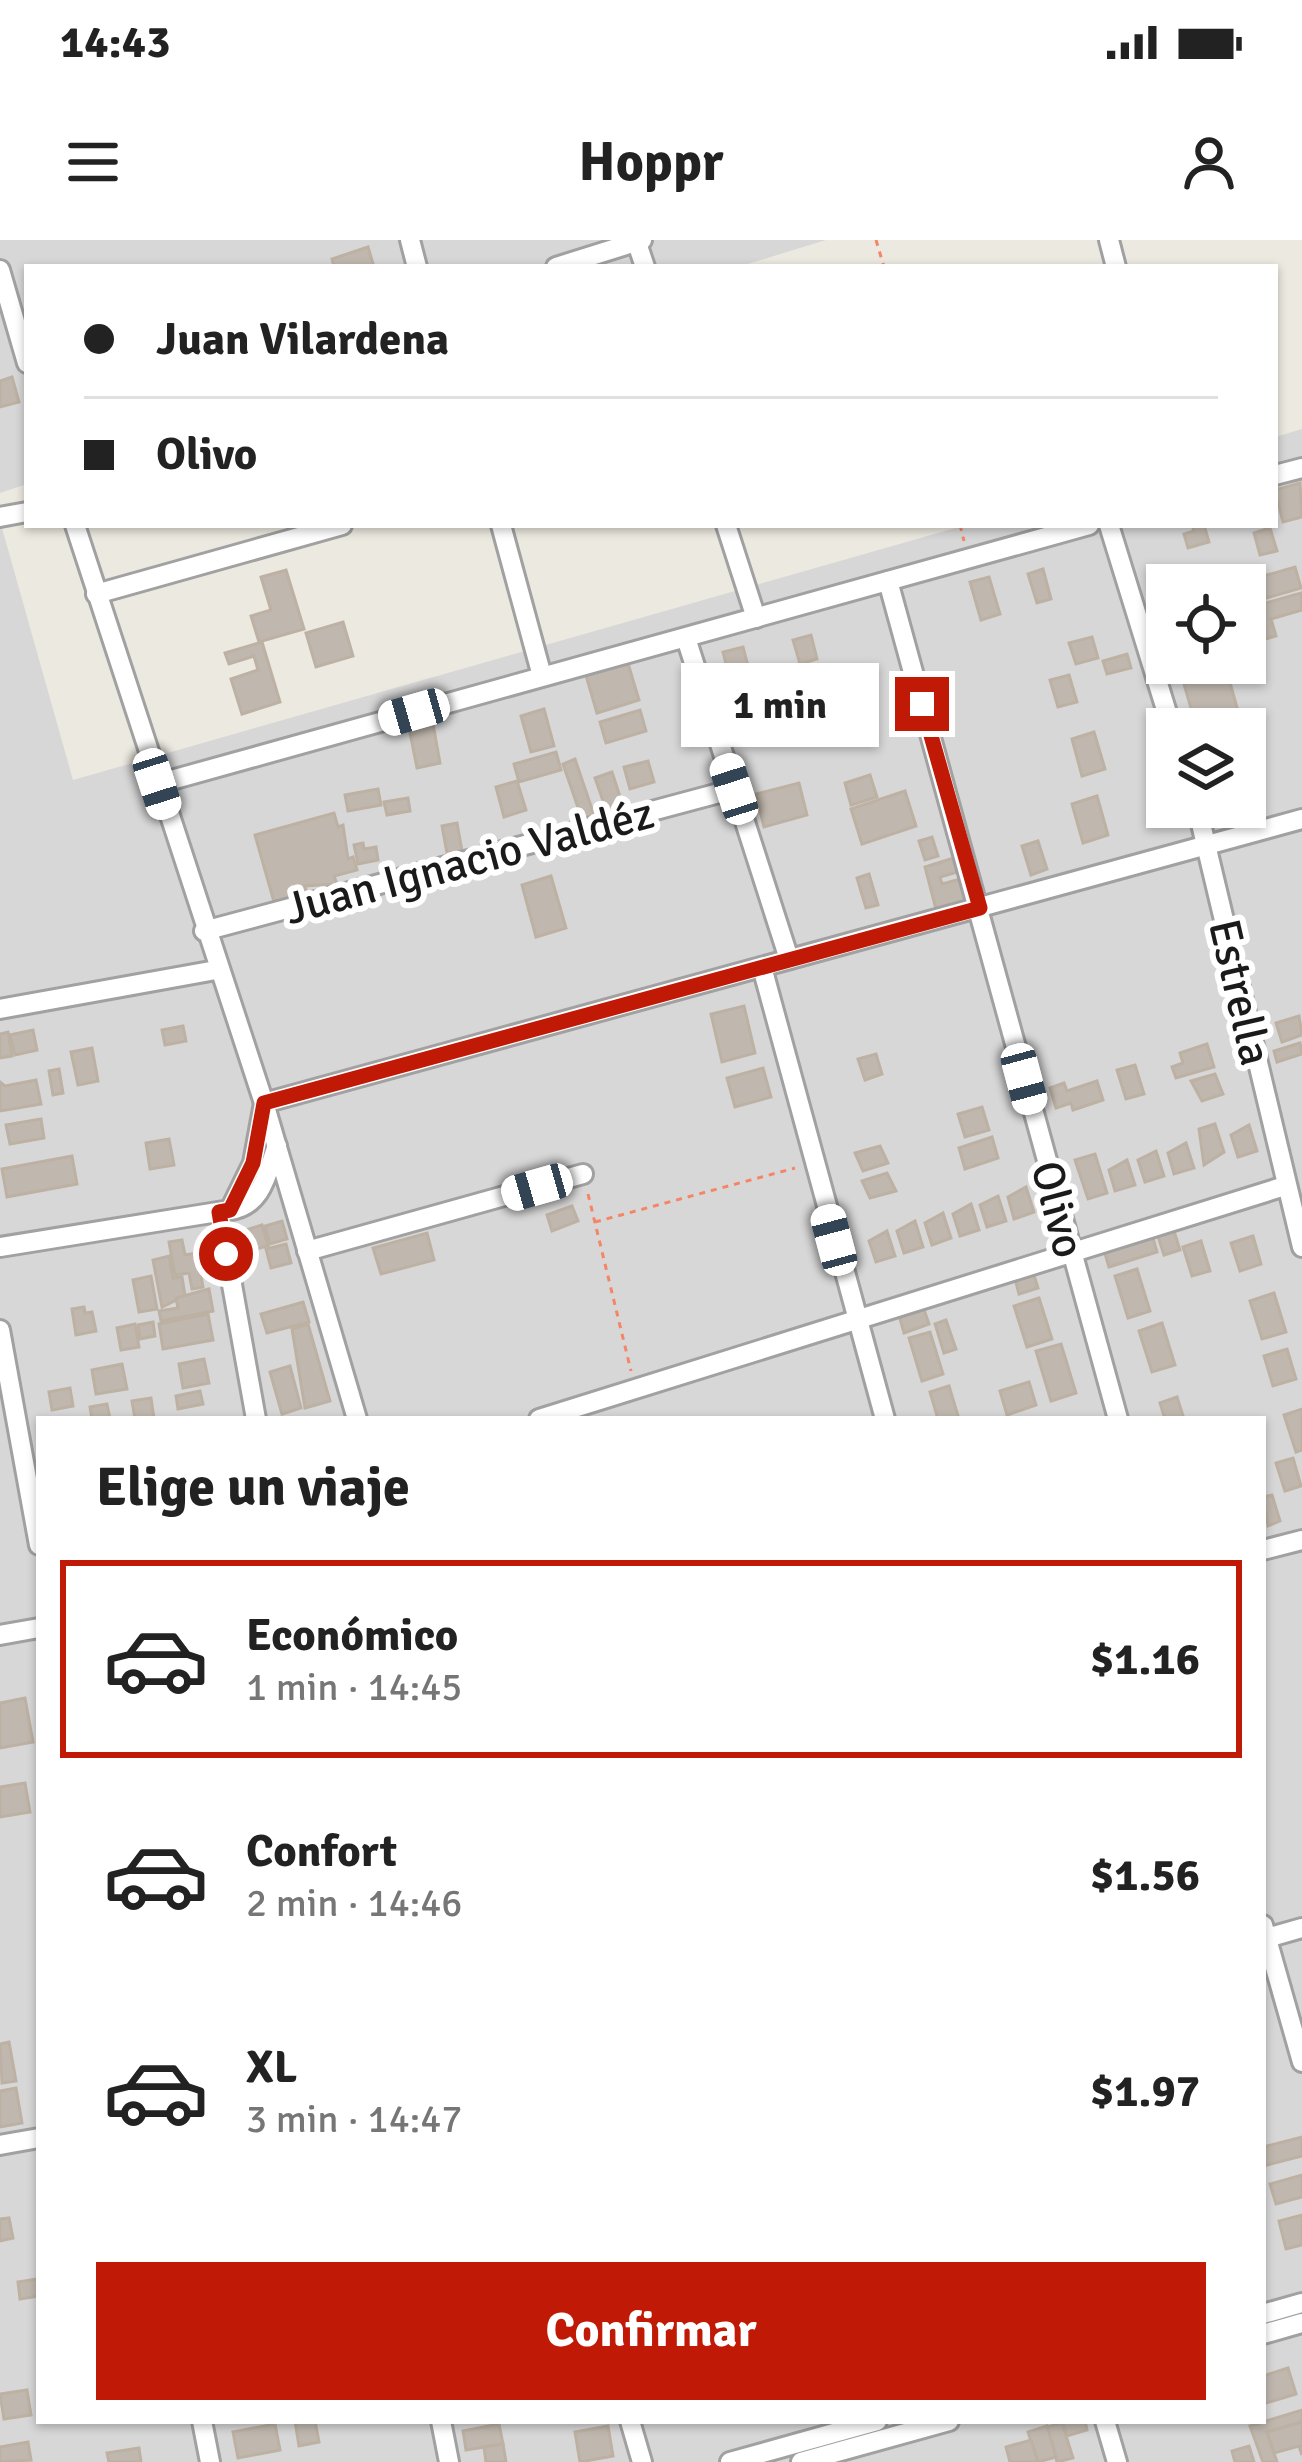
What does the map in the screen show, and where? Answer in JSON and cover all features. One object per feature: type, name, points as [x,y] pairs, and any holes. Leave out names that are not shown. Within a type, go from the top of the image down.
[{"type":"street","points":[[565,264],[638,240]]},
{"type":"street","points":[[0,270],[24,353]]},
{"type":"street","points":[[76,528],[216,970],[264,1103],[356,1416]]},
{"type":"street","points":[[97,594],[331,528]]},
{"type":"street","points":[[502,528],[542,676]]},
{"type":"street","points":[[727,528],[755,618]]},
{"type":"street","points":[[157,784],[1078,528]]},
{"type":"street","points":[[1109,528],[1165,708]]},
{"type":"street","name":"Olivo","points":[[888,581],[1117,1416]]},
{"type":"street","points":[[686,638],[789,959]]},
{"type":"street","name":"Juan Ignacio Valdéz","points":[[204,931],[734,789]]},
{"type":"street","points":[[264,1103],[1302,819]]},
{"type":"street","name":"Estrella","points":[[1203,828],[1285,1186],[1297,1209],[1302,1246]]},
{"type":"street","points":[[762,967],[884,1416]]},
{"type":"street","points":[[0,1009],[216,970]]},
{"type":"street","points":[[256,1416],[225,1211],[253,1163],[264,1103]]},
{"type":"street","points":[[0,1247],[246,1208],[255,1199],[277,1146]]},
{"type":"street","points":[[308,1251],[583,1174]]},
{"type":"street","points":[[548,1416],[855,1316],[1285,1186]]},
{"type":"street","points":[[0,1330],[36,1528]]},
{"type":"street","points":[[1266,1549],[1302,1540]]},
{"type":"street","points":[[0,1635],[36,1629]]},
{"type":"street","points":[[1266,1934],[1302,1928]]},
{"type":"street","points":[[1266,1941],[1302,2062]]},
{"type":"street","points":[[0,2145],[36,2139]]},
{"type":"street","points":[[1266,2313],[1302,2303]]},
{"type":"street","points":[[1266,2333],[1302,2323]]},
{"type":"street","points":[[203,2424],[210,2462]]},
{"type":"street","points":[[443,2424],[449,2462]]},
{"type":"street","points":[[631,2424],[642,2462]]},
{"type":"street","points":[[730,2462],[839,2449],[873,2424]]},
{"type":"street","points":[[801,2462],[935,2424]]},
{"type":"street","points":[[1106,2424],[1117,2462]]},
{"type":"path","points":[[595,1222],[814,1163]]},
{"type":"path","points":[[583,1174],[635,1388]]},
{"type":"shaded area","points":[[0,240],[826,240],[748,264],[24,264],[24,485],[0,493]]},
{"type":"shaded area","points":[[1302,429],[1302,2462],[0,2462],[0,521],[73,780],[955,528],[1278,528],[1278,436]]},
{"type":"building","points":[[368,247],[373,264],[333,264],[332,259]]},
{"type":"building","points":[[12,377],[19,402],[0,407],[0,381]]},
{"type":"building","points":[[1300,483],[1302,517],[1283,522],[1278,489]]},
{"type":"building","points":[[1205,528],[1209,542],[1188,548],[1184,534]]},
{"type":"building","points":[[1270,528],[1277,551],[1260,555],[1254,533]]},
{"type":"building","points":[[1295,567],[1301,588],[1266,598],[1266,575]]},
{"type":"building","points":[[1043,569],[1051,599],[1037,603],[1028,574]]},
{"type":"building","points":[[286,570],[304,629],[259,642],[251,616],[271,610],[261,577]]},
{"type":"building","points":[[989,577],[1000,614],[981,620],[970,582]]},
{"type":"building","points":[[1301,593],[1302,610],[1271,619],[1276,636],[1266,639],[1266,603]]},
{"type":"building","points":[[343,622],[353,656],[316,667],[306,633]]},
{"type":"building","points":[[811,635],[817,659],[800,664],[793,640]]},
{"type":"building","points":[[1092,637],[1098,658],[1076,664],[1069,643]]},
{"type":"building","points":[[262,642],[280,702],[242,714],[231,679],[258,670],[254,656],[229,664],[225,653]]},
{"type":"building","points":[[743,647],[756,697],[736,702],[723,652]]},
{"type":"building","points":[[1127,654],[1131,668],[1107,674],[1103,661]]},
{"type":"building","points":[[627,660],[639,700],[597,713],[585,672]]},
{"type":"building","points":[[1069,675],[1077,702],[1058,707],[1050,680]]},
{"type":"building","points":[[1184,684],[1230,684],[1237,708],[1191,708]]},
{"type":"building","points":[[544,709],[554,746],[531,752],[521,716]]},
{"type":"building","points":[[640,710],[646,731],[606,743],[600,722]]},
{"type":"building","points":[[783,712],[790,732],[761,742],[754,722]]},
{"type":"building","points":[[433,724],[440,763],[417,768],[409,728]]},
{"type":"building","points":[[1094,732],[1105,769],[1082,776],[1072,739]]},
{"type":"building","points":[[556,752],[561,770],[519,782],[514,764]]},
{"type":"building","points":[[575,759],[594,815],[582,819],[563,764]]},
{"type":"building","points":[[648,761],[654,782],[630,789],[624,767]]},
{"type":"building","points":[[612,772],[625,812],[609,818],[595,778]]},
{"type":"building","points":[[870,775],[877,797],[851,805],[845,783]]},
{"type":"building","points":[[517,781],[526,810],[504,817],[496,787]]},
{"type":"building","points":[[799,783],[807,815],[764,827],[756,794]]},
{"type":"building","points":[[378,789],[381,805],[348,811],[345,795]]},
{"type":"building","points":[[905,791],[916,826],[862,844],[851,809]]},
{"type":"building","points":[[1097,796],[1108,835],[1083,843],[1072,804]]},
{"type":"building","points":[[408,798],[410,811],[387,815],[384,802]]},
{"type":"building","points":[[334,813],[338,827],[343,825],[348,859],[353,857],[357,870],[334,876],[337,884],[305,886],[307,893],[274,902],[255,835]]},
{"type":"building","points":[[457,823],[462,851],[447,853],[442,826]]},
{"type":"building","points":[[932,837],[938,856],[925,860],[919,841]]},
{"type":"building","points":[[1038,841],[1047,869],[1031,875],[1022,846]]},
{"type":"building","points":[[363,843],[364,849],[376,847],[378,860],[358,864],[354,845]]},
{"type":"building","points":[[957,857],[961,871],[940,877],[942,884],[964,878],[971,903],[937,913],[925,867]]},
{"type":"building","points":[[869,874],[878,905],[866,908],[857,878]]},
{"type":"building","points":[[551,876],[566,928],[536,937],[522,885]]},
{"type":"building","points":[[744,1006],[755,1053],[722,1062],[711,1014]]},
{"type":"building","points":[[1299,1016],[1302,1035],[1282,1042],[1276,1023]]},
{"type":"building","points":[[183,1026],[186,1041],[165,1045],[162,1030]]},
{"type":"building","points":[[33,1030],[37,1050],[15,1055],[10,1035]]},
{"type":"building","points":[[8,1032],[12,1056],[0,1058],[0,1034]]},
{"type":"building","points":[[1300,1043],[1302,1054],[1277,1062],[1274,1051]]},
{"type":"building","points":[[1207,1044],[1214,1067],[1176,1078],[1172,1067],[1183,1063],[1180,1053]]},
{"type":"building","points":[[92,1048],[98,1081],[78,1085],[71,1052]]},
{"type":"building","points":[[876,1054],[882,1074],[865,1080],[858,1059]]},
{"type":"building","points":[[1135,1065],[1144,1094],[1126,1099],[1117,1070]]},
{"type":"building","points":[[763,1068],[771,1097],[735,1107],[727,1078]]},
{"type":"building","points":[[59,1069],[63,1093],[53,1095],[49,1071]]},
{"type":"building","points":[[1215,1074],[1223,1094],[1202,1101],[1191,1081]]},
{"type":"building","points":[[36,1080],[41,1104],[0,1111],[0,1082],[5,1086]]},
{"type":"building","points":[[1097,1081],[1103,1100],[1073,1110],[1071,1103],[1056,1108],[1050,1088],[1064,1083],[1067,1091]]},
{"type":"building","points":[[982,1107],[989,1130],[965,1137],[958,1114]]},
{"type":"building","points":[[41,1119],[44,1138],[10,1144],[6,1125]]},
{"type":"building","points":[[1215,1124],[1224,1152],[1204,1165],[1199,1129]]},
{"type":"building","points":[[1249,1125],[1257,1151],[1238,1157],[1231,1135]]},
{"type":"building","points":[[992,1137],[998,1158],[965,1169],[959,1148]]},
{"type":"building","points":[[169,1139],[174,1165],[150,1169],[146,1143]]},
{"type":"building","points":[[1186,1143],[1194,1168],[1174,1174],[1168,1153]]},
{"type":"building","points":[[880,1146],[888,1163],[863,1171],[855,1153]]},
{"type":"building","points":[[1156,1151],[1164,1176],[1145,1182],[1138,1160]]},
{"type":"building","points":[[1095,1154],[1107,1193],[1088,1199],[1075,1160]]},
{"type":"building","points":[[72,1156],[77,1184],[7,1197],[2,1169]]},
{"type":"building","points":[[1127,1160],[1135,1185],[1115,1191],[1109,1170]]},
{"type":"building","points":[[887,1173],[896,1191],[870,1198],[862,1181]]},
{"type":"building","points":[[1026,1187],[1034,1212],[1014,1219],[1008,1197]]},
{"type":"building","points":[[998,1196],[1006,1221],[987,1227],[980,1205]]},
{"type":"building","points":[[971,1204],[979,1230],[960,1236],[953,1214]]},
{"type":"building","points":[[572,1206],[578,1221],[552,1231],[547,1215]]},
{"type":"building","points":[[943,1213],[951,1238],[932,1245],[925,1223]]},
{"type":"building","points":[[282,1221],[287,1239],[270,1244],[265,1226]]},
{"type":"building","points":[[915,1221],[923,1247],[904,1253],[897,1231]]},
{"type":"building","points":[[262,1225],[268,1246],[248,1251],[243,1231]]},
{"type":"building","points":[[1172,1225],[1180,1250],[1164,1255],[1156,1230]]},
{"type":"building","points":[[887,1231],[895,1256],[876,1262],[869,1241]]},
{"type":"building","points":[[1151,1231],[1157,1252],[1109,1267],[1103,1247]]},
{"type":"building","points":[[427,1233],[434,1260],[381,1274],[373,1248]]},
{"type":"building","points":[[1253,1236],[1261,1264],[1240,1271],[1231,1243]]},
{"type":"building","points":[[182,1240],[185,1255],[197,1253],[203,1287],[192,1289],[189,1273],[175,1275],[169,1242]]},
{"type":"building","points":[[1201,1241],[1210,1271],[1192,1276],[1183,1247]]},
{"type":"building","points":[[286,1244],[291,1263],[271,1268],[266,1249]]},
{"type":"building","points":[[169,1256],[173,1278],[182,1277],[185,1296],[162,1307],[153,1260]]},
{"type":"building","points":[[1032,1269],[1038,1288],[1019,1294],[1014,1275]]},
{"type":"building","points":[[1137,1269],[1150,1311],[1128,1318],[1115,1276]]},
{"type":"building","points":[[151,1276],[157,1309],[139,1312],[133,1280]]},
{"type":"building","points":[[209,1289],[213,1311],[161,1321],[159,1311],[178,1308],[176,1298]]},
{"type":"building","points":[[1274,1293],[1286,1332],[1262,1339],[1250,1301]]},
{"type":"building","points":[[1039,1298],[1052,1339],[1027,1347],[1014,1306]]},
{"type":"building","points":[[921,1301],[929,1324],[904,1333],[897,1308]]},
{"type":"building","points":[[303,1302],[309,1322],[267,1333],[261,1314]]},
{"type":"building","points":[[84,1307],[85,1313],[92,1312],[96,1331],[76,1335],[72,1309]]},
{"type":"building","points":[[208,1314],[213,1340],[163,1349],[159,1324]]},
{"type":"building","points":[[946,1320],[956,1349],[944,1353],[935,1324]]},
{"type":"building","points":[[153,1322],[155,1336],[140,1339],[138,1325]]},
{"type":"building","points":[[1162,1323],[1175,1365],[1152,1372],[1139,1331]]},
{"type":"building","points":[[135,1324],[139,1347],[121,1350],[117,1328]]},
{"type":"building","points":[[308,1324],[330,1401],[305,1408],[292,1329]]},
{"type":"building","points":[[930,1332],[943,1374],[922,1381],[909,1338]]},
{"type":"building","points":[[1061,1344],[1076,1393],[1051,1401],[1036,1351]]},
{"type":"building","points":[[1287,1349],[1296,1379],[1273,1386],[1264,1356]]},
{"type":"building","points":[[204,1359],[209,1383],[183,1388],[179,1364]]},
{"type":"building","points":[[122,1364],[127,1389],[96,1394],[92,1370]]},
{"type":"building","points":[[290,1366],[301,1408],[282,1414],[270,1372]]},
{"type":"building","points":[[1029,1382],[1036,1405],[1007,1415],[1000,1391]]},
{"type":"building","points":[[949,1386],[958,1416],[937,1416],[930,1392]]},
{"type":"building","points":[[70,1388],[73,1406],[52,1410],[49,1392]]},
{"type":"building","points":[[200,1391],[203,1404],[178,1409],[176,1396]]},
{"type":"building","points":[[1177,1397],[1183,1416],[1164,1416],[1160,1403]]},
{"type":"building","points":[[151,1398],[154,1416],[134,1416],[132,1401]]},
{"type":"building","points":[[107,1404],[109,1416],[92,1416],[90,1407]]},
{"type":"building","points":[[1302,1409],[1302,1450],[1296,1452],[1284,1415]]},
{"type":"building","points":[[1293,1458],[1301,1486],[1285,1491],[1276,1463]]},
{"type":"building","points":[[1272,1495],[1280,1521],[1268,1526],[1266,1514],[1266,1496]]},
{"type":"building","points":[[25,1698],[33,1742],[0,1748],[0,1703]]},
{"type":"building","points":[[25,1783],[30,1812],[0,1817],[0,1787]]},
{"type":"building","points":[[9,2042],[16,2081],[2,2083],[0,2044]]},
{"type":"building","points":[[16,2088],[22,2123],[0,2127],[0,2091]]},
{"type":"building","points":[[1302,2137],[1302,2156],[1266,2165],[1266,2146]]},
{"type":"building","points":[[1302,2175],[1302,2197],[1276,2204],[1270,2184]]},
{"type":"building","points":[[1302,2215],[1302,2245],[1286,2249],[1279,2221]]},
{"type":"building","points":[[9,2218],[13,2238],[0,2241],[0,2219]]},
{"type":"building","points":[[36,2279],[36,2296],[20,2299],[18,2282]]},
{"type":"building","points":[[1288,2368],[1296,2394],[1266,2403],[1266,2375]]},
{"type":"building","points":[[27,2390],[31,2415],[4,2419],[0,2394]]},
{"type":"building","points":[[1302,2410],[1302,2422],[1267,2432],[1277,2462],[1263,2462],[1250,2426]]},
{"type":"building","points":[[1302,2422],[1302,2455],[1299,2446],[1274,2453],[1267,2432]]},
{"type":"building","points":[[275,2424],[280,2450],[238,2458],[233,2432]]},
{"type":"building","points":[[295,2424],[316,2424],[319,2442],[299,2446]]},
{"type":"building","points":[[499,2424],[503,2444],[466,2450],[463,2431]]},
{"type":"building","points":[[1062,2424],[1073,2458],[1057,2462],[1047,2427]]},
{"type":"building","points":[[1063,2424],[1086,2424],[1087,2430],[1067,2436]]},
{"type":"building","points":[[608,2426],[613,2456],[580,2462],[575,2432]]},
{"type":"building","points":[[1047,2426],[1056,2457],[1038,2462],[1028,2432]]},
{"type":"building","points":[[1031,2440],[1038,2462],[1010,2462],[1006,2447]]},
{"type":"building","points":[[28,2442],[31,2460],[0,2462],[0,2447]]},
{"type":"building","points":[[503,2444],[506,2462],[486,2462],[484,2447]]},
{"type":"building","points":[[1249,2446],[1254,2462],[1235,2462],[1232,2451]]},
{"type":"building","points":[[139,2448],[141,2462],[109,2462],[107,2453]]},
{"type":"route","points":[[226,1254],[219,1212],[230,1210],[253,1163],[264,1103],[980,908],[922,704]]}]
